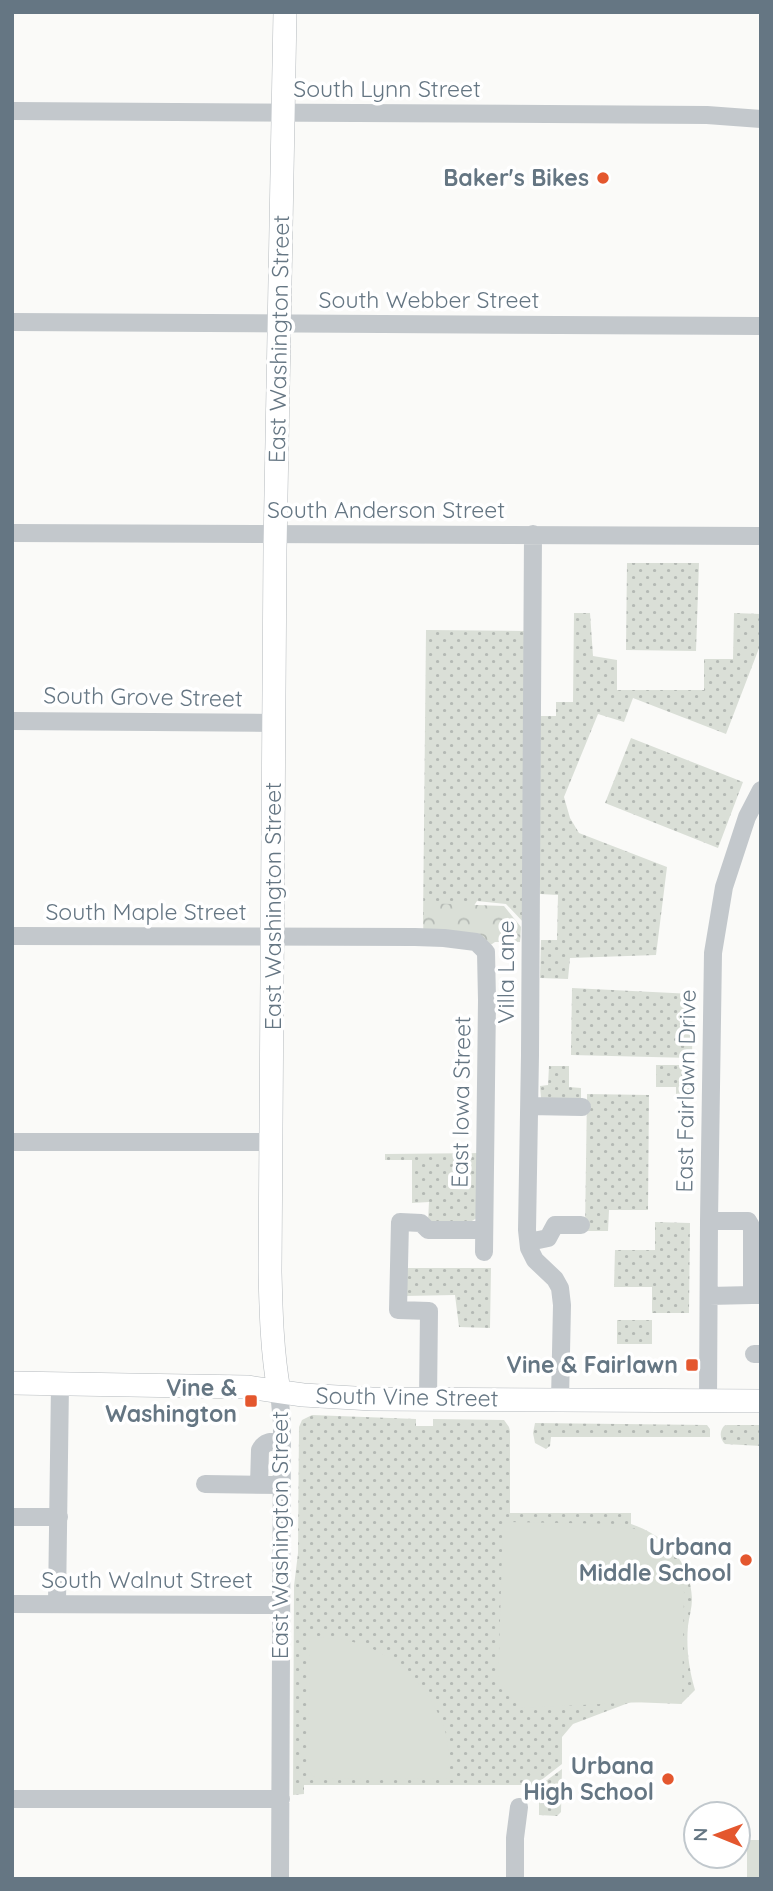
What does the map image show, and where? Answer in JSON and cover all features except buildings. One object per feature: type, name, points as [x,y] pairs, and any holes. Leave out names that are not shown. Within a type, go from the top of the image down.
[{"type":"main road","name":"East Washington Street","points":[[279,1391],[271,1323],[276,534],[285,12]]},
{"type":"main road","name":"South Vine Street","points":[[12,1383],[247,1387],[343,1397],[428,1400],[761,1401]]},
{"type":"street","name":"South Lynn Street","points":[[12,111],[707,115],[761,118]]},
{"type":"street","name":"South Webber Street","points":[[12,321],[761,326]]},
{"type":"street","name":"South Anderson Street","points":[[12,533],[761,536]]},
{"type":"street","name":"Villa Lane","points":[[533,534],[527,1230],[529,1248],[535,1260],[555,1279],[560,1288],[560,1400]]},
{"type":"street","name":"South Grove Street","points":[[12,721],[274,723]]},
{"type":"street","name":"East Fairlawn Drive","points":[[708,1401],[713,953],[718,914],[733,857],[747,817],[761,789]]},
{"type":"street","name":"South Maple Street","points":[[12,936],[444,938],[476,942],[485,952]]},
{"type":"street","name":"East Iowa Street","points":[[484,1252],[487,1000],[485,952]]},
{"type":"street","points":[[530,1106],[582,1107]]},
{"type":"street","points":[[12,1142],[272,1142]]},
{"type":"street","points":[[428,1400],[429,1311],[398,1310],[400,1222],[421,1223],[428,1230],[484,1230]]},
{"type":"street","points":[[709,1222],[748,1222],[752,1228],[756,1295],[709,1296]]},
{"type":"street","points":[[529,1242],[548,1238],[555,1225],[581,1225]]},
{"type":"street","points":[[57,1603],[60,1384]]},
{"type":"street","name":"East Washington Street","points":[[279,1391],[282,1416],[280,1879]]},
{"type":"street","points":[[259,1485],[262,1446],[268,1442],[282,1442]]},
{"type":"street","points":[[205,1484],[282,1485]]},
{"type":"street","points":[[12,1517],[59,1517]]},
{"type":"street","name":"South Walnut Street","points":[[12,1604],[281,1605]]},
{"type":"street","points":[[12,1799],[281,1799]]},
{"type":"street","points":[[515,1879],[515,1838],[519,1807]]},
{"type":"green space","points":[[627,563],[699,563],[696,651],[626,650]]},
{"type":"green space","points":[[574,613],[590,613],[593,656],[617,660],[617,690],[704,690],[704,659],[733,659],[734,613],[761,614],[761,643],[726,734],[633,698],[624,722],[598,714],[564,797],[570,818],[579,833],[667,867],[656,955],[570,958],[568,979],[540,978],[541,940],[557,940],[558,895],[540,894],[540,716],[556,716],[556,702],[573,702]]},
{"type":"green space","points":[[426,630],[528,631],[525,924],[506,904],[477,901],[462,924],[423,924]]},
{"type":"green space","points":[[631,738],[743,782],[718,848],[605,803]]},
{"type":"green space","points":[[424,903],[504,906],[521,927],[520,942],[495,942],[486,948],[423,936]]},
{"type":"green space","points":[[572,988],[693,994],[692,1058],[571,1055]]},
{"type":"green space","points":[[656,1065],[692,1065],[692,1101],[676,1101],[676,1087],[656,1087]]},
{"type":"green space","points":[[549,1066],[569,1066],[569,1087],[581,1088],[581,1098],[541,1098],[540,1086],[548,1085]]},
{"type":"green space","points":[[587,1094],[649,1095],[648,1210],[609,1210],[608,1231],[585,1231]]},
{"type":"green space","points":[[485,1153],[485,1213],[467,1224],[428,1221],[429,1202],[412,1203],[412,1160],[385,1160],[385,1154]]},
{"type":"green space","points":[[655,1222],[690,1223],[689,1313],[652,1313],[652,1287],[614,1287],[615,1250],[655,1250]]},
{"type":"green space","points":[[405,1268],[491,1268],[490,1328],[459,1327],[455,1295],[404,1296]]},
{"type":"green space","points":[[617,1320],[652,1320],[652,1344],[617,1344]]},
{"type":"green space","points":[[312,1415],[416,1419],[416,1426],[433,1426],[433,1419],[504,1420],[510,1431],[510,1513],[631,1513],[631,1524],[654,1535],[674,1551],[687,1573],[690,1585],[692,1599],[687,1642],[695,1690],[681,1704],[631,1702],[573,1724],[562,1737],[562,1764],[535,1785],[304,1785],[304,1794],[293,1795],[294,1586],[298,1553],[299,1427],[302,1420]]},
{"type":"green space","points":[[535,1423],[707,1425],[710,1437],[551,1437],[550,1446],[546,1449],[535,1443]]},
{"type":"green space","points":[[727,1425],[761,1425],[761,1446],[725,1444],[721,1433]]},
{"type":"green space","points":[[503,1522],[620,1524],[645,1534],[664,1547],[677,1566],[684,1592],[682,1700],[522,1708],[498,1686]]},
{"type":"green space","points":[[310,1637],[342,1640],[369,1647],[412,1676],[433,1703],[446,1734],[450,1778],[316,1779],[308,1770]]},
{"type":"green space","points":[[562,1769],[561,1812],[557,1816],[539,1815],[539,1786]]},
{"type":"green space","points":[[752,1840],[761,1840],[761,1879],[747,1879],[747,1870],[752,1870]]},
{"type":"place","name":"Baker's Bikes","points":[[603,178]]},
{"type":"place","name":"Vine & Fairlawn","points":[[692,1365]]},
{"type":"place","name":"Vine & Washington","points":[[251,1401]]},
{"type":"place","name":"Urbana Middle School","points":[[746,1560]]},
{"type":"place","name":"Urbana High School","points":[[668,1779]]}]
